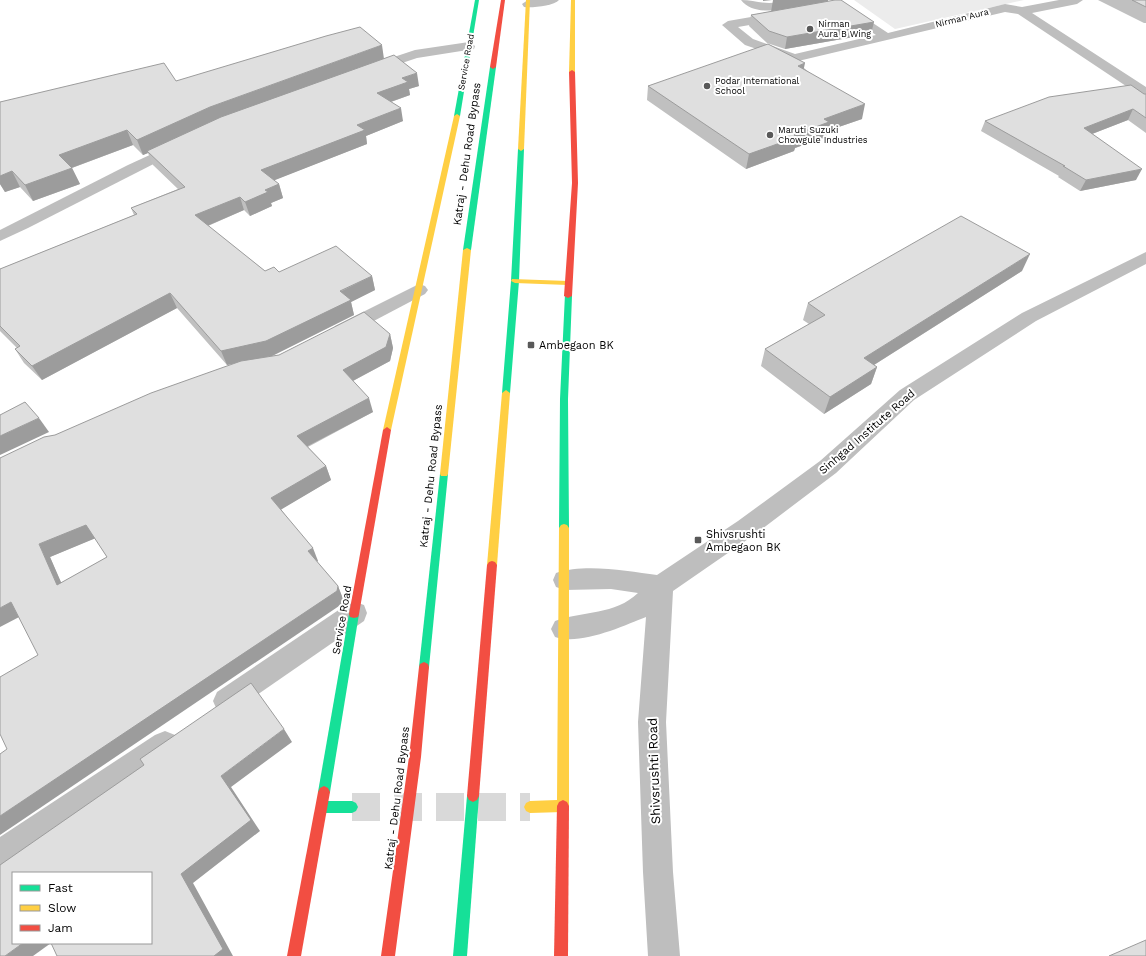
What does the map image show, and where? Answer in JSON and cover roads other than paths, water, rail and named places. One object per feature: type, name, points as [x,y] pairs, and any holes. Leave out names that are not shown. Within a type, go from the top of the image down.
[{"type":"main road","name":"Service Road","points":[[294,956],[322,807],[378,474],[398,374],[419,290],[456,125],[477,0]]},
{"type":"main road","name":"Katraj - Dehu Road Bypass","points":[[388,956],[415,757],[470,216],[503,0]]},
{"type":"main road","points":[[561,956],[564,629],[564,398],[568,282],[575,183],[572,92],[573,0]]},
{"type":"main road","points":[[460,956],[514,281],[528,2]]},
{"type":"main road","points":[[514,281],[568,282]]},
{"type":"main road","points":[[530,807],[563,806]]},
{"type":"main road","points":[[322,807],[352,807]]},
{"type":"street","points":[[528,2],[553,0]]},
{"type":"street","points":[[747,0],[764,8],[807,5]]},
{"type":"street","points":[[1005,8],[1036,0]]},
{"type":"street","points":[[1022,11],[1077,0]]},
{"type":"street","name":"Nirman Aura","points":[[807,5],[728,25],[749,42],[794,58],[1005,8],[1022,11]]},
{"type":"street","points":[[832,6],[840,5],[886,37]]},
{"type":"street","points":[[1022,11],[1146,93]]},
{"type":"street","points":[[357,74],[415,54],[469,46]]},
{"type":"street","points":[[0,236],[43,215],[119,174],[191,140]]},
{"type":"street","name":"Sinhgad Institute Road","points":[[564,629],[606,622],[638,609],[660,586],[746,528],[828,467],[907,395],[1029,317],[1146,257]]},
{"type":"street","points":[[324,339],[419,290]]},
{"type":"street","points":[[564,580],[611,579],[660,586]]},
{"type":"street","name":"Shivsrushti Road","points":[[660,586],[652,722],[658,872],[664,956]]},
{"type":"street","points":[[0,855],[355,613]]},
{"type":"tunnel","points":[[352,807],[530,807]]},
{"type":"place","name":"Nirman Aura B Wing","points":[[810,29]]},
{"type":"place","name":"Podar International School","points":[[707,86]]},
{"type":"place","name":"Maruti Suzuki Chowgule Industries","points":[[770,135]]},
{"type":"place","name":"Ambegaon BK","points":[[531,345]]},
{"type":"place","name":"Shivsrushti Ambegaon BK","points":[[698,540]]}]
